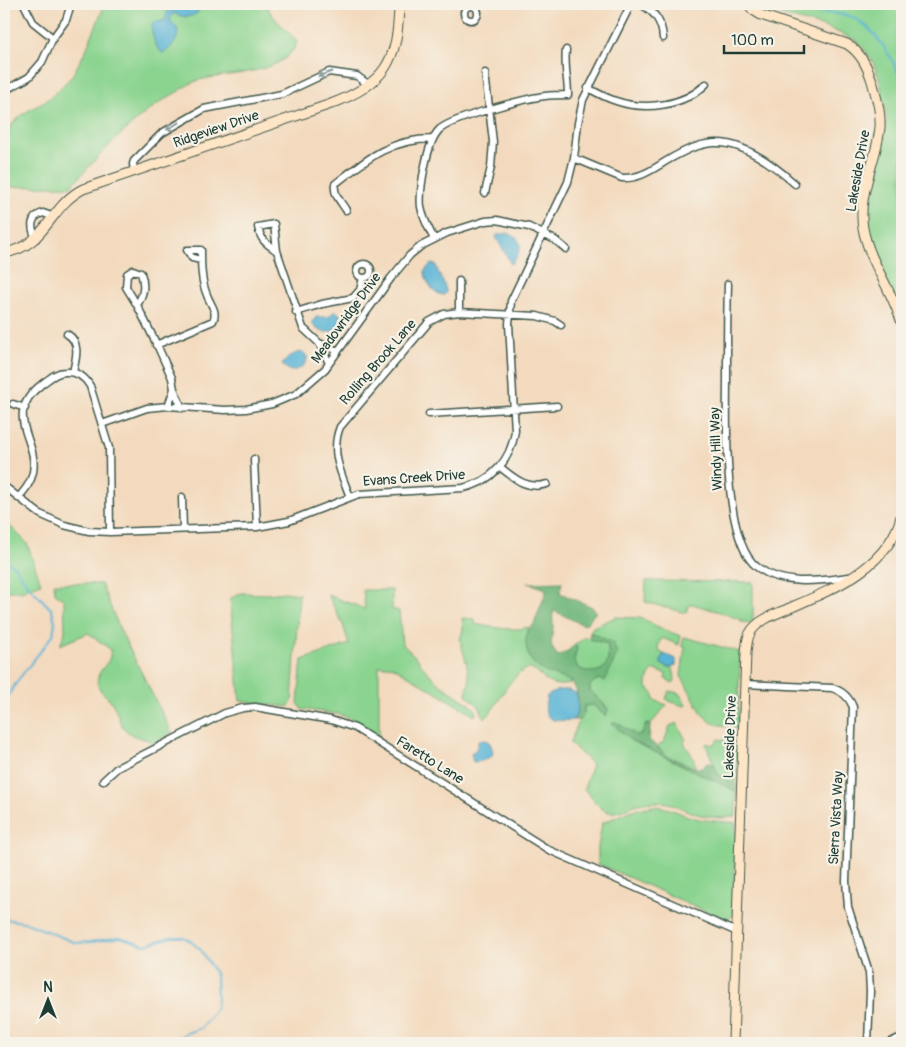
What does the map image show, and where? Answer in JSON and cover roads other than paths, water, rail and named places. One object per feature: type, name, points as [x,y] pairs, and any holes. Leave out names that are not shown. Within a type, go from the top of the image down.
[{"type":"street","points":[[24,4],[33,22],[53,38]]},
{"type":"street","points":[[5,87],[21,82],[36,70],[47,54],[53,38],[66,20],[71,4]]},
{"type":"street","name":"Ridgeview Drive","points":[[4,253],[20,248],[36,239],[65,202],[78,192],[360,92],[370,85],[382,72],[394,51],[398,33],[399,4]]},
{"type":"street","points":[[544,231],[568,182],[574,158],[580,112],[588,88],[631,4]]},
{"type":"street","points":[[640,4],[658,18],[663,38]]},
{"type":"street","name":"Lakeside Drive","points":[[748,4],[761,15],[847,44],[859,54],[866,66],[877,101],[880,123],[864,199],[862,222],[870,251],[902,324]]},
{"type":"street","points":[[434,239],[424,217],[420,199],[433,139],[436,133],[446,125],[536,97],[568,95],[569,81],[566,50]]},
{"type":"street","points":[[134,172],[134,161],[158,136],[204,108],[282,94],[329,72],[357,76],[370,85]]},
{"type":"street","points":[[484,73],[492,129],[493,154],[485,193]]},
{"type":"street","points":[[588,88],[616,102],[649,106],[680,100],[700,90],[706,84]]},
{"type":"street","points":[[346,210],[336,195],[334,190],[335,184],[369,158],[388,147],[409,140],[433,139]]},
{"type":"street","points":[[574,158],[622,178],[630,178],[648,172],[680,153],[696,147],[716,143],[726,144],[758,157],[780,170],[795,184]]},
{"type":"street","points":[[36,239],[32,227],[33,219],[43,213],[54,217]]},
{"type":"street","name":"Meadowridge Drive","points":[[102,424],[147,408],[168,406],[246,410],[272,404],[296,394],[318,376],[330,363],[410,255],[447,233],[491,220],[544,231],[566,249]]},
{"type":"street","name":"Evans Creek Drive","points":[[4,486],[40,514],[64,525],[89,531],[110,532],[257,527],[289,521],[350,497],[369,492],[463,488],[487,479],[500,467],[508,456],[514,440],[509,315],[514,292],[544,231]]},
{"type":"street","points":[[277,251],[296,312],[303,328],[319,343],[330,363]]},
{"type":"street","points":[[156,344],[212,320],[215,316],[204,285],[201,260]]},
{"type":"street","points":[[137,305],[141,298],[144,283],[141,273],[134,270],[127,274],[126,287],[137,305],[172,378],[174,389],[182,408]]},
{"type":"street","points":[[296,312],[322,304],[353,298],[360,290],[363,278]]},
{"type":"street","points":[[459,280],[459,312]]},
{"type":"street","name":"Windy Hill Way","points":[[728,284],[727,463],[734,512],[747,554],[761,570],[792,580],[815,582],[852,577]]},
{"type":"street","name":"Rolling Brook Lane","points":[[350,497],[336,458],[336,442],[340,427],[424,327],[436,317],[459,312],[509,315],[548,318],[562,325]]},
{"type":"street","points":[[67,334],[72,337],[75,343],[76,359],[73,372]]},
{"type":"street","points":[[319,343],[338,351]]},
{"type":"street","points":[[18,498],[28,485],[34,471],[33,458],[23,423],[27,401],[36,388],[52,376],[62,372],[73,372],[83,377],[90,386],[106,436],[110,460],[110,532]]},
{"type":"street","points":[[168,406],[174,389]]},
{"type":"street","points":[[13,404],[25,408]]},
{"type":"street","points":[[429,414],[557,406]]},
{"type":"street","points":[[254,459],[257,527]]},
{"type":"street","points":[[500,467],[513,478],[526,485],[541,486],[547,484]]},
{"type":"street","points":[[182,497],[183,529]]},
{"type":"street","name":"Lakeside Drive","points":[[733,1043],[747,640],[753,628],[770,616],[835,587],[852,577],[875,559],[888,546],[897,530],[902,515]]},
{"type":"street","name":"Sierra Vista Way","points":[[745,684],[832,688],[843,693],[851,702],[853,713],[846,894],[869,972],[868,1043]]},
{"type":"street","name":"Faretto Lane","points":[[103,780],[117,768],[233,710],[255,708],[331,720],[355,728],[548,850],[737,932]]},
{"type":"street","points":[[888,1043],[902,1037]]},
{"type":"water","points":[[168,4],[201,4],[198,12],[192,16],[173,13],[170,20],[178,30],[177,37],[174,44],[162,53],[155,43],[152,25],[153,22],[166,19],[167,12],[171,9]]},
{"type":"water","points":[[508,233],[517,238],[521,245],[517,257],[511,264],[496,237],[497,235]]},
{"type":"water","points":[[431,264],[436,265],[445,287],[446,293],[444,295],[436,292],[428,282],[425,270]]},
{"type":"water","points":[[335,311],[340,314],[341,320],[335,329],[326,332],[320,331],[312,323],[316,317],[328,317]]},
{"type":"water","points":[[303,352],[307,359],[302,367],[290,371],[282,365],[291,356]]},
{"type":"water","points":[[664,654],[676,659],[676,665],[669,668],[661,664]]},
{"type":"water","points":[[558,690],[568,690],[576,693],[578,707],[573,720],[559,721],[547,715],[547,696]]},
{"type":"water","points":[[479,740],[486,740],[490,743],[493,751],[492,756],[482,761],[473,762],[471,753],[476,750]]},
{"type":"waterway","points":[[757,4],[775,10],[829,13],[852,17],[869,28],[883,46],[902,84]]},
{"type":"waterway","points":[[4,559],[15,567],[26,583],[52,610],[55,622],[53,635],[18,680],[4,702]]},
{"type":"waterway","points":[[4,919],[24,922],[76,943],[120,937],[145,945],[171,937],[183,937],[189,940],[201,950],[216,975],[217,1001],[215,1010],[201,1028],[184,1034],[174,1043]]}]
